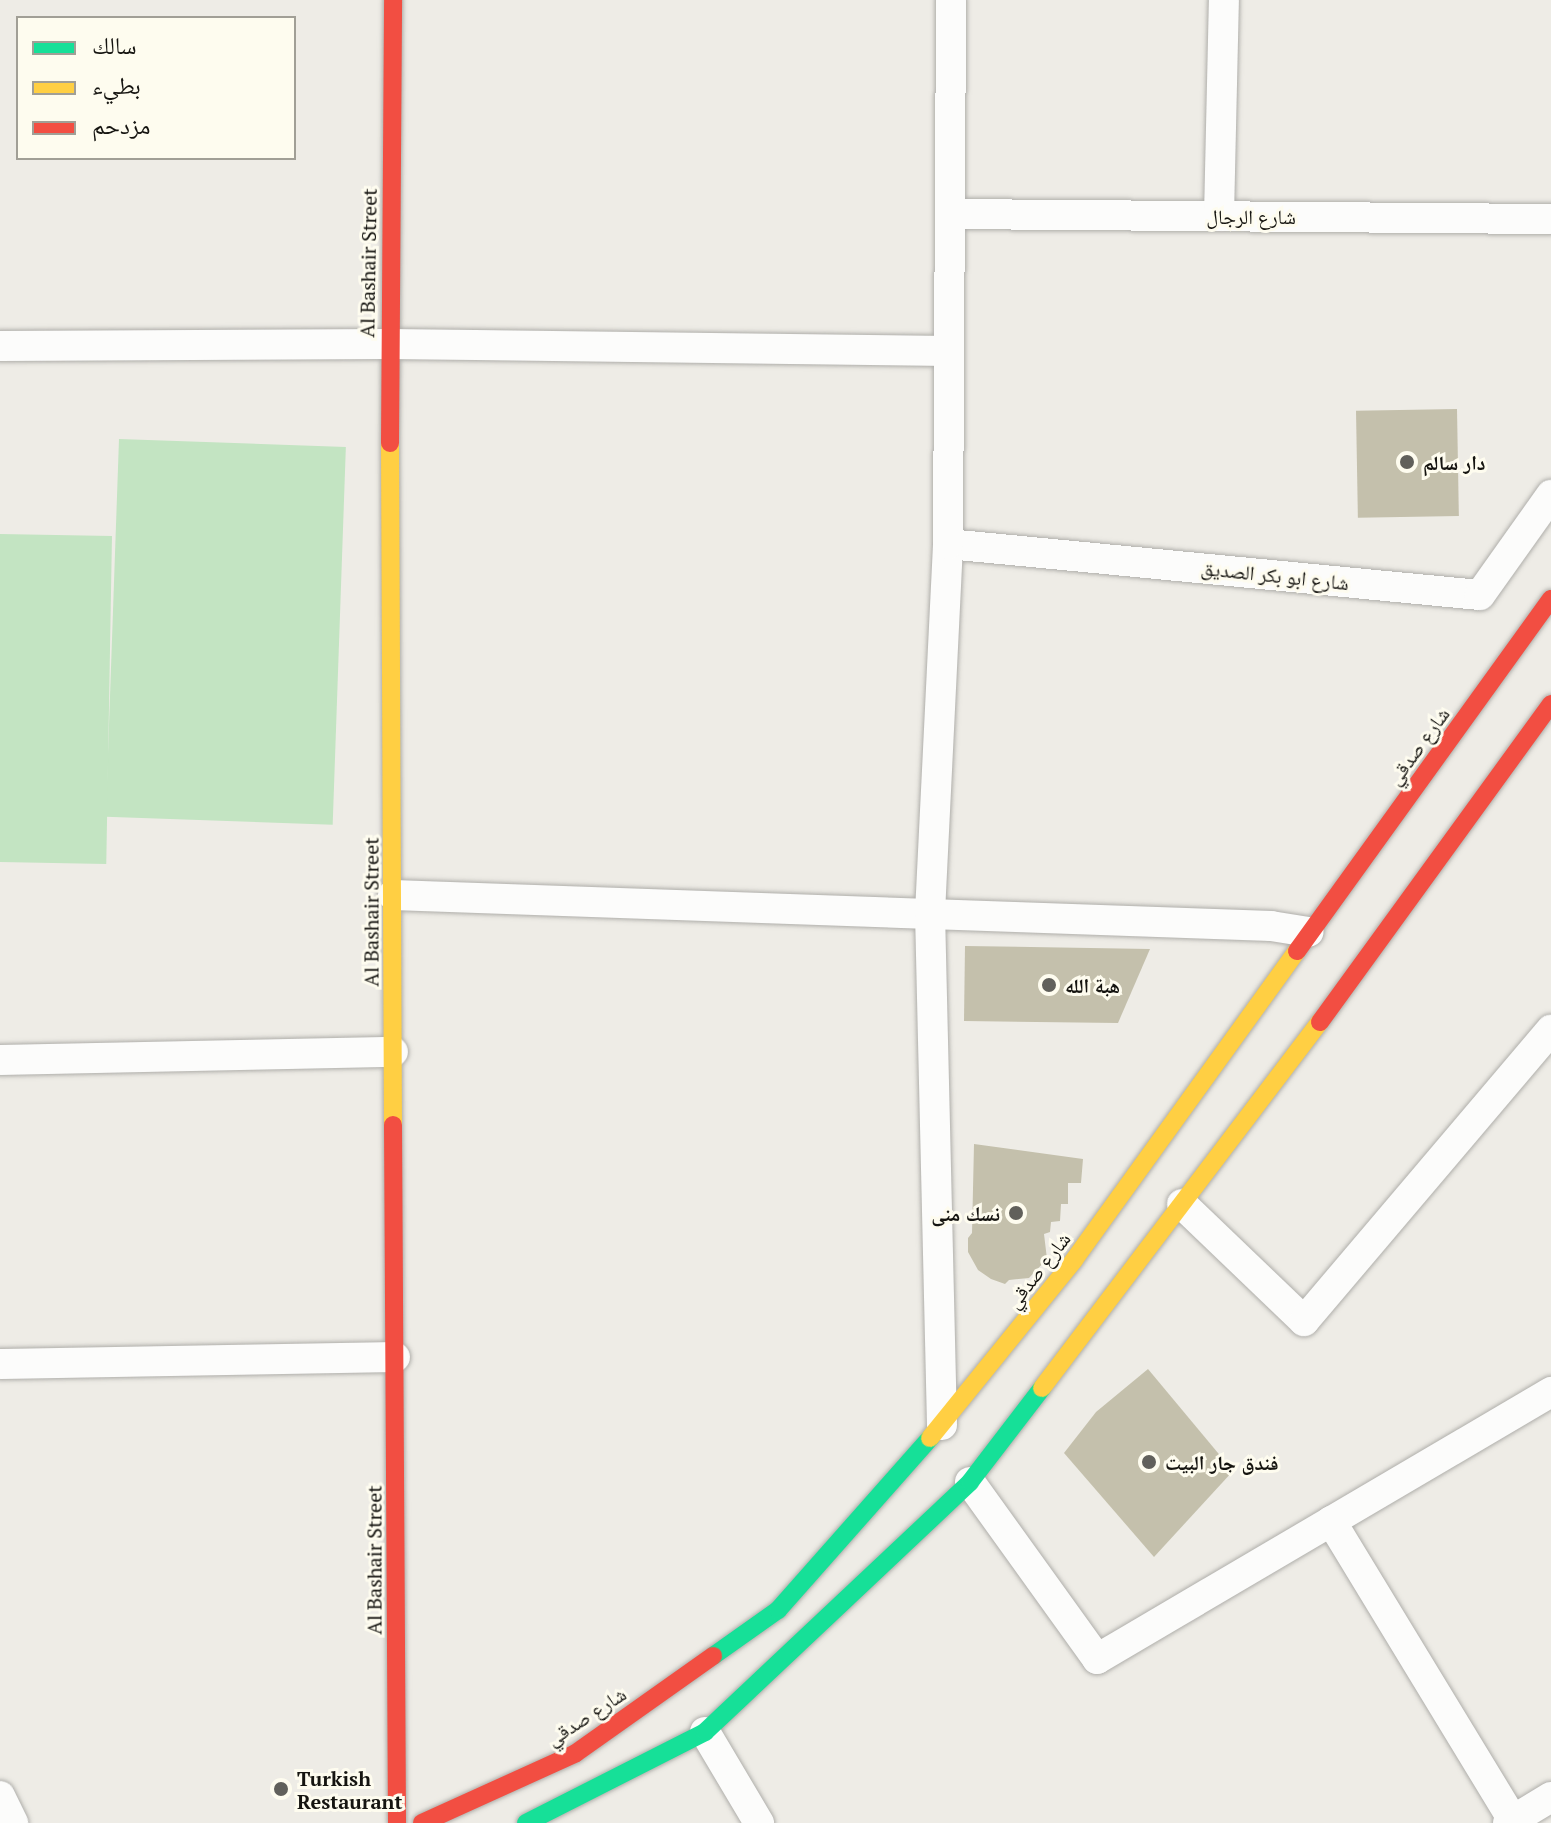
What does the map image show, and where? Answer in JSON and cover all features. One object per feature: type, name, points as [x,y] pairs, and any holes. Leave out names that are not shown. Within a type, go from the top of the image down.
[{"type":"street","name":"Al Bashair Street","points":[[393,0],[389,344],[397,1823]]},
{"type":"street","points":[[942,1425],[930,913],[948,544],[951,0]]},
{"type":"street","points":[[1219,216],[1224,0]]},
{"type":"street","name":"شارع الرجال","points":[[950,214],[1551,219]]},
{"type":"street","points":[[0,346],[389,344],[949,351]]},
{"type":"street","name":"شارع ابو بكر الصديق","points":[[948,544],[1480,595],[1551,495]]},
{"type":"street","name":"شارع صدقي","points":[[422,1823],[576,1753],[778,1610],[942,1425],[1074,1260],[1316,937],[1551,599]]},
{"type":"street","points":[[526,1823],[705,1732],[970,1482],[1182,1204],[1355,964],[1551,704]]},
{"type":"street","points":[[393,895],[1271,926],[1316,937]]},
{"type":"street","points":[[1182,1204],[1304,1321],[1550,1035]]},
{"type":"street","points":[[0,1060],[393,1052]]},
{"type":"street","points":[[0,1364],[395,1357]]},
{"type":"street","points":[[970,1482],[1097,1659],[1551,1392]]},
{"type":"street","points":[[1331,1521],[1511,1821],[1551,1797]]},
{"type":"street","points":[[705,1732],[759,1823]]},
{"type":"street","points":[[0,1796],[13,1823]]},
{"type":"green space","points":[[119,439],[346,447],[333,825],[106,817]]},
{"type":"green space","points":[[0,534],[112,536],[106,864],[0,862]]},
{"type":"building","name":"دار سالم","points":[[1457,409],[1459,516],[1358,518],[1356,411]]},
{"type":"building","name":"هبة الله","points":[[965,946],[1150,949],[1118,1023],[964,1021]]},
{"type":"building","name":"نسك منى","points":[[974,1144],[1083,1159],[1081,1183],[1068,1183],[1068,1204],[1061,1204],[1060,1221],[1051,1222],[1050,1232],[1044,1234],[1047,1259],[1029,1278],[1009,1280],[1005,1284],[991,1279],[978,1270],[968,1252],[968,1238],[972,1233]]},
{"type":"building","name":"فندق جار البيت","points":[[1148,1369],[1233,1471],[1154,1557],[1064,1453],[1096,1412]]},
{"type":"traffic: fast","points":[[526,1823],[705,1732],[970,1482],[1042,1388]]},
{"type":"traffic: fast","points":[[713,1656],[778,1610],[930,1438]]},
{"type":"traffic: slow","points":[[390,443],[393,1125]]},
{"type":"traffic: slow","points":[[930,1438],[1074,1260],[1297,951]]},
{"type":"traffic: slow","points":[[1042,1388],[1320,1022]]},
{"type":"traffic: jam","points":[[390,443],[393,0]]},
{"type":"traffic: jam","points":[[1297,951],[1551,599]]},
{"type":"traffic: jam","points":[[1320,1022],[1551,704]]},
{"type":"traffic: jam","points":[[393,1125],[397,1823]]},
{"type":"traffic: jam","points":[[422,1823],[576,1753],[713,1656]]},
{"type":"place","name":"دار سالم","points":[[1407,462]]},
{"type":"place","name":"هبة الله","points":[[1049,985]]},
{"type":"place","name":"نسك منى","points":[[1016,1213]]},
{"type":"place","name":"فندق جار البيت","points":[[1149,1462]]},
{"type":"place","name":"Turkish Restaurant","points":[[281,1789]]}]
